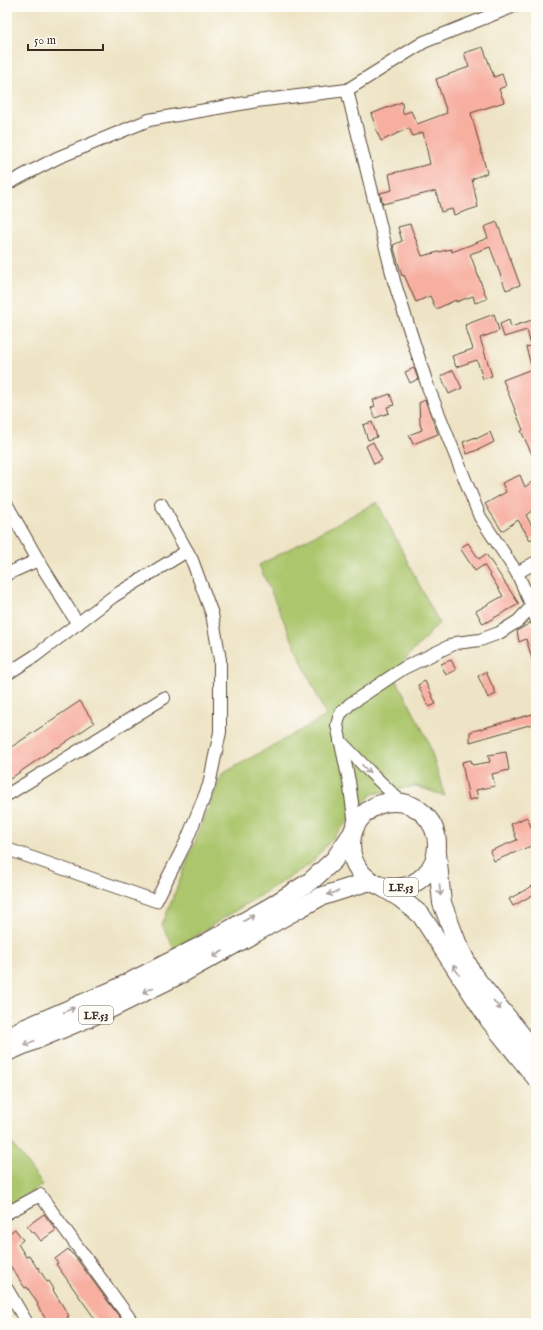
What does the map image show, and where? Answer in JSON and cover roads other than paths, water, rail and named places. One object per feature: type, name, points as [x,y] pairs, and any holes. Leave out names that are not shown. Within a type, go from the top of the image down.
[{"type":"highway","name":"LF.53","points":[[7,1036],[116,989],[199,947],[270,906],[311,881],[334,860],[363,814],[374,806],[387,802],[401,802],[414,806],[425,814],[433,824],[437,837],[442,903],[458,945],[473,975],[536,1053]]},
{"type":"highway","name":"LF.53","points":[[353,830],[350,846],[356,866],[362,874],[400,898],[421,915],[490,1021],[536,1078]]},
{"type":"highway","name":"LF.53","points":[[7,1052],[112,1008],[183,973],[320,897],[376,884],[400,888],[417,882],[427,873],[433,863],[437,851]]},
{"type":"street","points":[[7,184],[57,158],[149,120],[257,101],[347,90],[424,42],[512,7]]},
{"type":"street","points":[[347,90],[394,281],[428,386],[480,517],[517,573],[532,606],[536,619]]},
{"type":"street","points":[[7,849],[156,901],[186,842],[209,786],[220,732],[220,660],[212,614],[192,560],[161,504]]},
{"type":"street","points":[[7,505],[38,560],[78,624]]},
{"type":"street","points":[[7,674],[35,656],[114,596],[187,551]]},
{"type":"street","points":[[7,574],[38,560]]},
{"type":"street","points":[[517,573],[536,562]]},
{"type":"street","points":[[353,830],[349,781],[337,725],[340,714],[350,704],[404,668],[456,643],[480,640],[499,633],[518,621],[532,606]]},
{"type":"street","points":[[7,795],[164,698]]},
{"type":"street","points":[[340,740],[401,802]]},
{"type":"street","points":[[7,1214],[40,1195],[133,1323]]},
{"type":"street","points":[[7,1289],[24,1322]]}]
